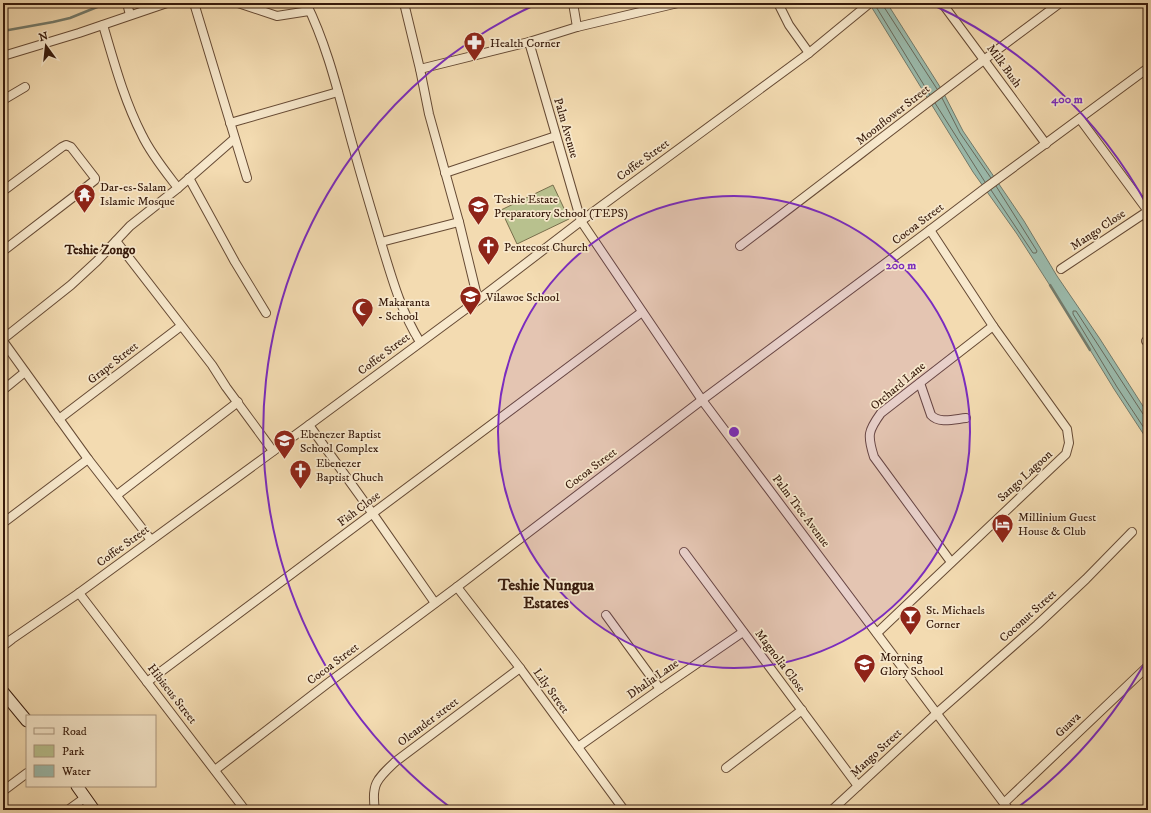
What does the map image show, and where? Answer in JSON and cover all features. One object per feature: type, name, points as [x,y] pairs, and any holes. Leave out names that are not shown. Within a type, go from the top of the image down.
[{"type":"street","points":[[127,3],[130,15]]},
{"type":"street","points":[[3,56],[103,25],[167,3]]},
{"type":"street","points":[[194,3],[247,178]]},
{"type":"street","points":[[238,3],[277,16],[307,7],[322,41],[381,242],[405,316],[420,342]]},
{"type":"street","points":[[404,3],[420,69],[428,114],[459,222],[478,300]]},
{"type":"street","points":[[573,3],[577,26]]},
{"type":"street","points":[[420,69],[528,42],[577,26],[678,3]]},
{"type":"street","points":[[778,3],[789,25],[809,53]]},
{"type":"street","name":"Coffee Street","points":[[3,646],[79,593],[274,451],[478,300],[581,221],[809,53],[870,3]]},
{"type":"street","name":"Milk Bush","points":[[942,3],[1046,144]]},
{"type":"street","name":"Moonflower Street","points":[[740,246],[863,153],[919,108],[1060,3]]},
{"type":"street","points":[[103,25],[125,98],[135,121],[142,136],[156,158],[178,188]]},
{"type":"street","name":"Palm Avenue","points":[[528,42],[581,221]]},
{"type":"street","points":[[1046,144],[1148,68]]},
{"type":"street","points":[[3,100],[25,87]]},
{"type":"street","points":[[230,123],[338,92]]},
{"type":"street","points":[[1080,119],[1148,211]]},
{"type":"street","points":[[445,173],[556,136]]},
{"type":"street","points":[[151,540],[59,420],[3,340],[71,285],[130,226],[178,188],[234,139]]},
{"type":"street","name":"Cocoa Street","points":[[215,770],[328,682],[457,587],[702,400],[1046,144]]},
{"type":"street","points":[[3,191],[66,145],[71,147],[95,178],[95,180],[85,188],[3,251]]},
{"type":"street","points":[[189,178],[266,313]]},
{"type":"street","name":"Mango Close","points":[[1061,269],[1148,211]]},
{"type":"street","name":"Palm Tree Avenue","points":[[581,221],[702,400],[1010,810]]},
{"type":"street","points":[[381,242],[459,222]]},
{"type":"street","name":"Sango Lagoon","points":[[878,633],[1066,454],[1069,443],[1067,429],[993,326],[930,230]]},
{"type":"street","points":[[116,241],[212,365],[274,451]]},
{"type":"street","name":"Fish Close","points":[[147,682],[642,312]]},
{"type":"street","name":"Grape Street","points":[[59,420],[181,326]]},
{"type":"street","name":"Orchard Lane","points":[[951,562],[874,457],[869,441],[871,427],[881,413],[993,326]]},
{"type":"street","points":[[3,390],[25,372]]},
{"type":"street","points":[[920,383],[931,415],[934,419],[939,421],[966,418]]},
{"type":"street","points":[[117,495],[238,402]]},
{"type":"street","points":[[308,425],[373,514],[435,603]]},
{"type":"street","points":[[3,523],[88,459]]},
{"type":"street","name":"Coconut Street","points":[[937,713],[1037,625],[1086,579],[1132,532]]},
{"type":"street","name":"Magnolia Close","points":[[684,552],[858,786]]},
{"type":"street","name":"Lily Street","points":[[457,587],[520,668],[624,810]]},
{"type":"street","name":"Hibiscus Street","points":[[79,593],[245,810]]},
{"type":"street","points":[[606,615],[660,689]]},
{"type":"street","name":"Dhalia Lane","points":[[578,747],[743,632]]},
{"type":"street","name":"Guava","points":[[1004,802],[1148,666]]},
{"type":"street","name":"Oleander street","points":[[376,810],[373,796],[378,780],[395,762],[520,668]]},
{"type":"street","points":[[3,692],[26,720]]},
{"type":"street","points":[[726,768],[802,710]]},
{"type":"street","name":"Mango Street","points":[[832,810],[937,713]]},
{"type":"street","points":[[3,791],[26,774]]},
{"type":"street","points":[[78,787],[94,810]]},
{"type":"street","points":[[68,810],[86,797]]},
{"type":"green space","points":[[553,185],[569,219],[517,244],[501,210]]},
{"type":"water","points":[[869,3],[887,3],[942,90],[963,131],[1024,221],[1057,276],[1100,339],[1148,414],[1148,441],[1017,234],[973,172]]},
{"type":"waterway","points":[[3,31],[70,18],[107,3]]},
{"type":"waterway","points":[[1050,285],[1090,350]]},
{"type":"place","name":"Health Corner","points":[[474,62]]},
{"type":"place","name":"Dar-es-Salam Islamic Mosque","points":[[85,214]]},
{"type":"place","name":"Teshie Estate Preparatory School (TEPS)","points":[[478,226]]},
{"type":"place","name":"Pentecost Church","points":[[489,266]]},
{"type":"place","name":"Vilawoe School","points":[[471,316]]},
{"type":"place","name":"Makaranta - School","points":[[362,328]]},
{"type":"place","name":"Ebenezer Baptist School Complex","points":[[284,460]]},
{"type":"place","name":"Ebenezer Baptist Chuch","points":[[301,490]]},
{"type":"place","name":"Millinium Guest House & Club","points":[[1003,544]]},
{"type":"place","name":"St. Michaels Corner","points":[[911,636]]},
{"type":"place","name":"Morning Glory School","points":[[864,684]]},
{"type":"district","name":"Teshie Zongo","points":[[100,250]]},
{"type":"district","name":"Teshie Nungua Estates","points":[[546,594]]}]
